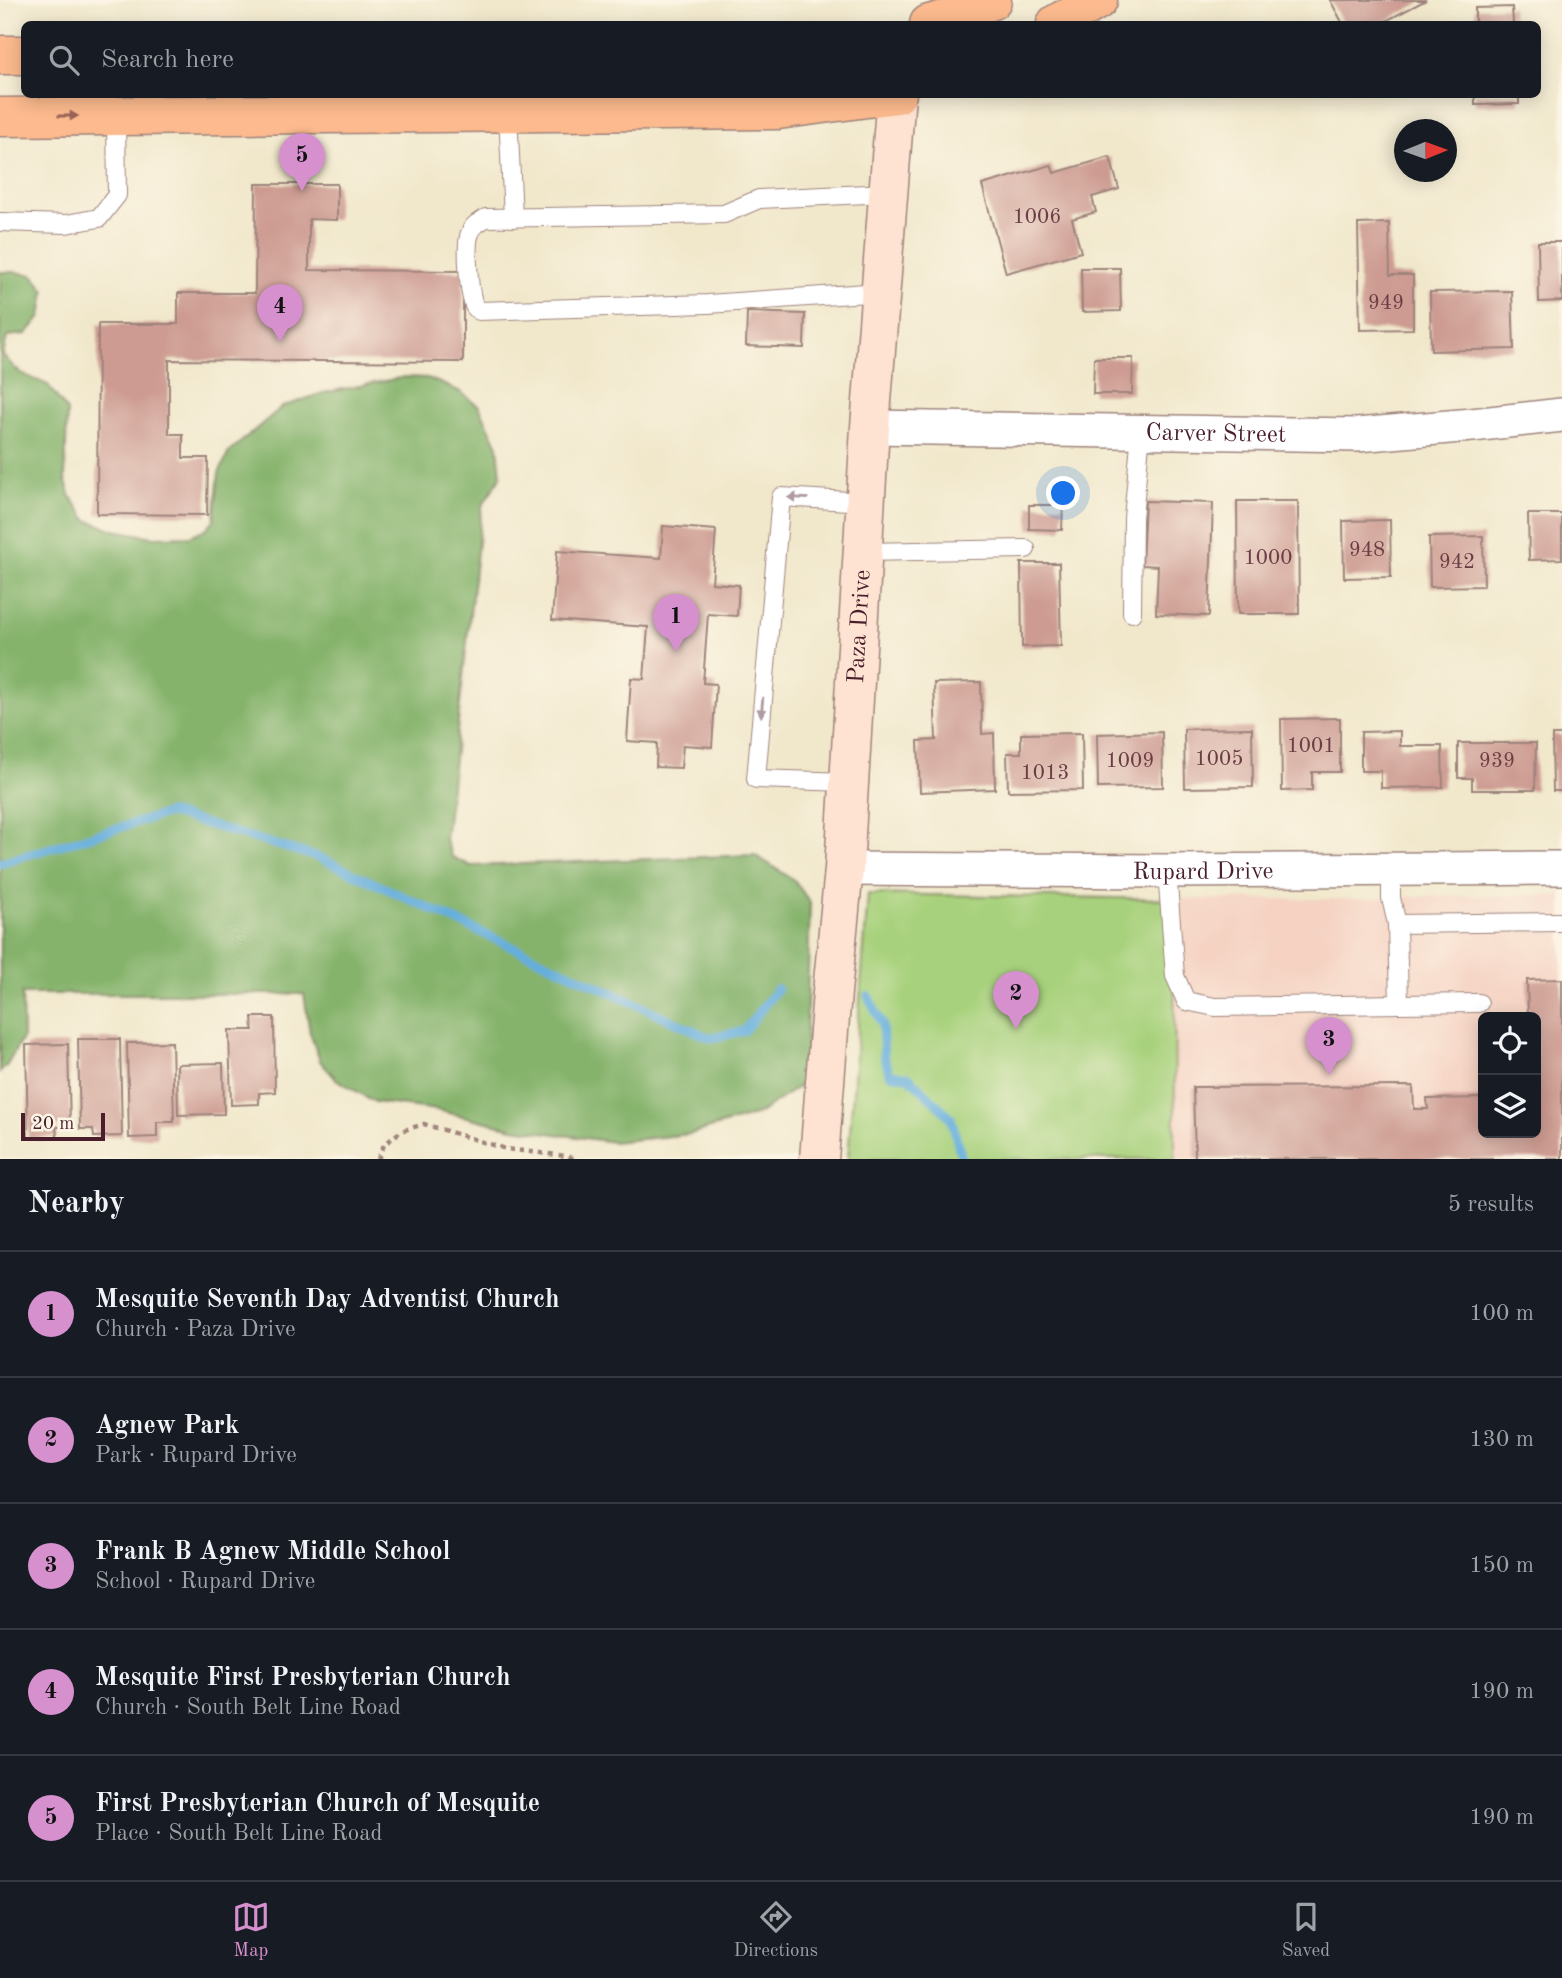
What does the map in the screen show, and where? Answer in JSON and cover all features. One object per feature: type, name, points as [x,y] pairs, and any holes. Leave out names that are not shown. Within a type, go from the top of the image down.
[{"type":"main road","points":[[940,21],[992,0]]},
{"type":"main road","points":[[1061,21],[1098,0]]},
{"type":"main road","points":[[0,55],[21,55]]},
{"type":"main road","points":[[0,117],[116,116],[309,104],[778,110],[872,98]]},
{"type":"street","name":"Paza Drive","points":[[819,1159],[844,869],[870,427],[896,98]]},
{"type":"street","name":"Carver Street","points":[[870,427],[1357,435],[1562,415]]},
{"type":"street","name":"Rupard Drive","points":[[844,869],[1167,871],[1562,868]]},
{"type":"lane","points":[[504,107],[513,218]]},
{"type":"lane","points":[[0,222],[66,224],[99,218],[117,195],[116,116]]},
{"type":"lane","points":[[881,292],[708,304],[479,311],[473,306],[471,296],[467,248],[469,234],[476,223],[486,218],[724,214],[759,199],[889,192]]},
{"type":"lane","points":[[1132,613],[1133,518],[1141,432]]},
{"type":"lane","points":[[849,782],[756,779],[781,497],[866,502]]},
{"type":"lane","points":[[863,552],[1026,550]]},
{"type":"lane","points":[[1391,869],[1391,898],[1397,924],[1399,1004]]},
{"type":"lane","points":[[1167,871],[1175,976],[1186,1002],[1215,1007],[1479,1003]]},
{"type":"lane","points":[[1397,924],[1562,922]]},
{"type":"path","points":[[378,1159],[384,1145],[401,1131],[424,1124],[506,1149],[575,1159]]},
{"type":"shaded area","points":[[1562,895],[1562,1159],[1175,1159],[1174,899]]},
{"type":"green space","points":[[0,272],[33,275],[45,291],[41,317],[26,334],[7,336],[3,356],[20,373],[48,385],[67,411],[65,479],[71,497],[87,520],[114,530],[153,537],[190,536],[206,529],[214,520],[219,473],[229,452],[282,407],[323,393],[405,377],[428,378],[459,391],[479,406],[498,446],[501,476],[482,506],[445,840],[452,857],[471,866],[755,855],[795,881],[810,903],[805,1082],[758,1114],[690,1134],[613,1142],[513,1128],[437,1110],[375,1102],[336,1079],[320,1061],[310,1033],[304,994],[22,994],[23,1037],[0,1072]]},
{"type":"green space","points":[[868,894],[1174,899],[1175,1159],[848,1159]]},
{"type":"building","points":[[1330,0],[1426,0],[1386,21],[1341,21]]},
{"type":"building","points":[[1512,7],[1513,21],[1475,21],[1475,8]]},
{"type":"building","points":[[1475,98],[1519,98],[1519,104],[1475,105]]},
{"type":"building","points":[[1110,157],[1119,189],[1092,197],[1096,212],[1072,219],[1081,252],[1006,273],[982,185],[1051,165],[1054,173]]},
{"type":"building","points":[[256,184],[337,184],[337,220],[309,219],[309,270],[463,271],[463,362],[169,360],[169,434],[183,434],[183,458],[208,458],[207,515],[97,514],[98,324],[178,324],[178,293],[255,293]]},
{"type":"building","points":[[1389,223],[1390,275],[1413,275],[1413,329],[1360,330],[1358,224]]},
{"type":"building","points":[[1538,242],[1562,242],[1562,301],[1539,302]]},
{"type":"building","points":[[1081,268],[1120,268],[1121,311],[1082,312]]},
{"type":"building","points":[[1512,291],[1514,349],[1431,351],[1430,292]]},
{"type":"building","points":[[747,312],[805,314],[804,348],[746,346]]},
{"type":"building","points":[[1094,358],[1133,358],[1132,394],[1093,394]]},
{"type":"building","points":[[1145,501],[1213,503],[1209,616],[1156,614],[1158,566],[1142,565]]},
{"type":"building","points":[[1237,501],[1298,501],[1299,614],[1238,614]]},
{"type":"building","points":[[1029,505],[1063,505],[1062,530],[1029,529]]},
{"type":"building","points":[[1528,514],[1562,514],[1562,559],[1529,560]]},
{"type":"building","points":[[1390,520],[1391,577],[1344,578],[1343,521]]},
{"type":"building","points":[[663,526],[716,530],[712,583],[739,585],[737,616],[708,614],[703,683],[716,684],[712,747],[683,745],[681,768],[656,767],[657,743],[627,741],[631,678],[644,679],[648,627],[552,620],[557,551],[661,558]]},
{"type":"building","points":[[1483,536],[1484,586],[1430,587],[1429,537]]},
{"type":"building","points":[[1021,563],[1059,563],[1061,646],[1022,647]]},
{"type":"building","points":[[981,682],[982,734],[994,733],[995,789],[920,792],[918,741],[936,740],[934,683]]},
{"type":"building","points":[[1340,718],[1340,772],[1312,772],[1312,790],[1282,791],[1281,719]]},
{"type":"building","points":[[1252,728],[1253,787],[1185,788],[1184,729]]},
{"type":"building","points":[[1400,731],[1400,746],[1442,746],[1443,787],[1381,788],[1381,771],[1361,771],[1361,732]]},
{"type":"building","points":[[1162,732],[1163,787],[1098,788],[1097,734]]},
{"type":"building","points":[[1082,733],[1083,790],[1008,791],[1007,753],[1021,753],[1021,734]]},
{"type":"building","points":[[1552,735],[1562,735],[1562,791],[1553,791]]},
{"type":"building","points":[[1458,743],[1536,743],[1535,790],[1472,790],[1472,778],[1458,778]]},
{"type":"building","points":[[1562,979],[1562,1159],[1195,1159],[1193,1087],[1413,1086],[1414,1109],[1428,1109],[1427,1099],[1478,1098],[1478,1138],[1541,1138],[1541,1012],[1528,1012],[1527,980]]},
{"type":"building","points":[[252,1017],[274,1017],[275,1092],[259,1093],[259,1104],[231,1105],[229,1030],[253,1030]]},
{"type":"building","points":[[78,1039],[120,1039],[122,1136],[94,1137],[93,1129],[80,1129]]},
{"type":"building","points":[[172,1042],[174,1122],[157,1122],[157,1137],[129,1138],[127,1043]]},
{"type":"building","points":[[68,1044],[70,1127],[56,1127],[57,1137],[28,1138],[26,1045]]},
{"type":"building","points":[[223,1063],[224,1114],[178,1115],[177,1064]]},
{"type":"waterway","points":[[0,863],[169,813],[320,858],[710,1038],[744,1031],[777,989]]},
{"type":"waterway","points":[[868,996],[882,1024],[884,1057],[890,1074],[909,1077],[951,1118],[962,1159]]},
{"type":"place","name":"First Presbyterian Church of Mesquite","points":[[302,191]]},
{"type":"place","name":"Mesquite First Presbyterian Church","points":[[280,342]]},
{"type":"place","name":"Mesquite Seventh Day Adventist Church","points":[[676,652]]},
{"type":"place","name":"Agnew Park","points":[[1016,1029]]},
{"type":"place","name":"Frank B Agnew Middle School","points":[[1329,1075]]}]
